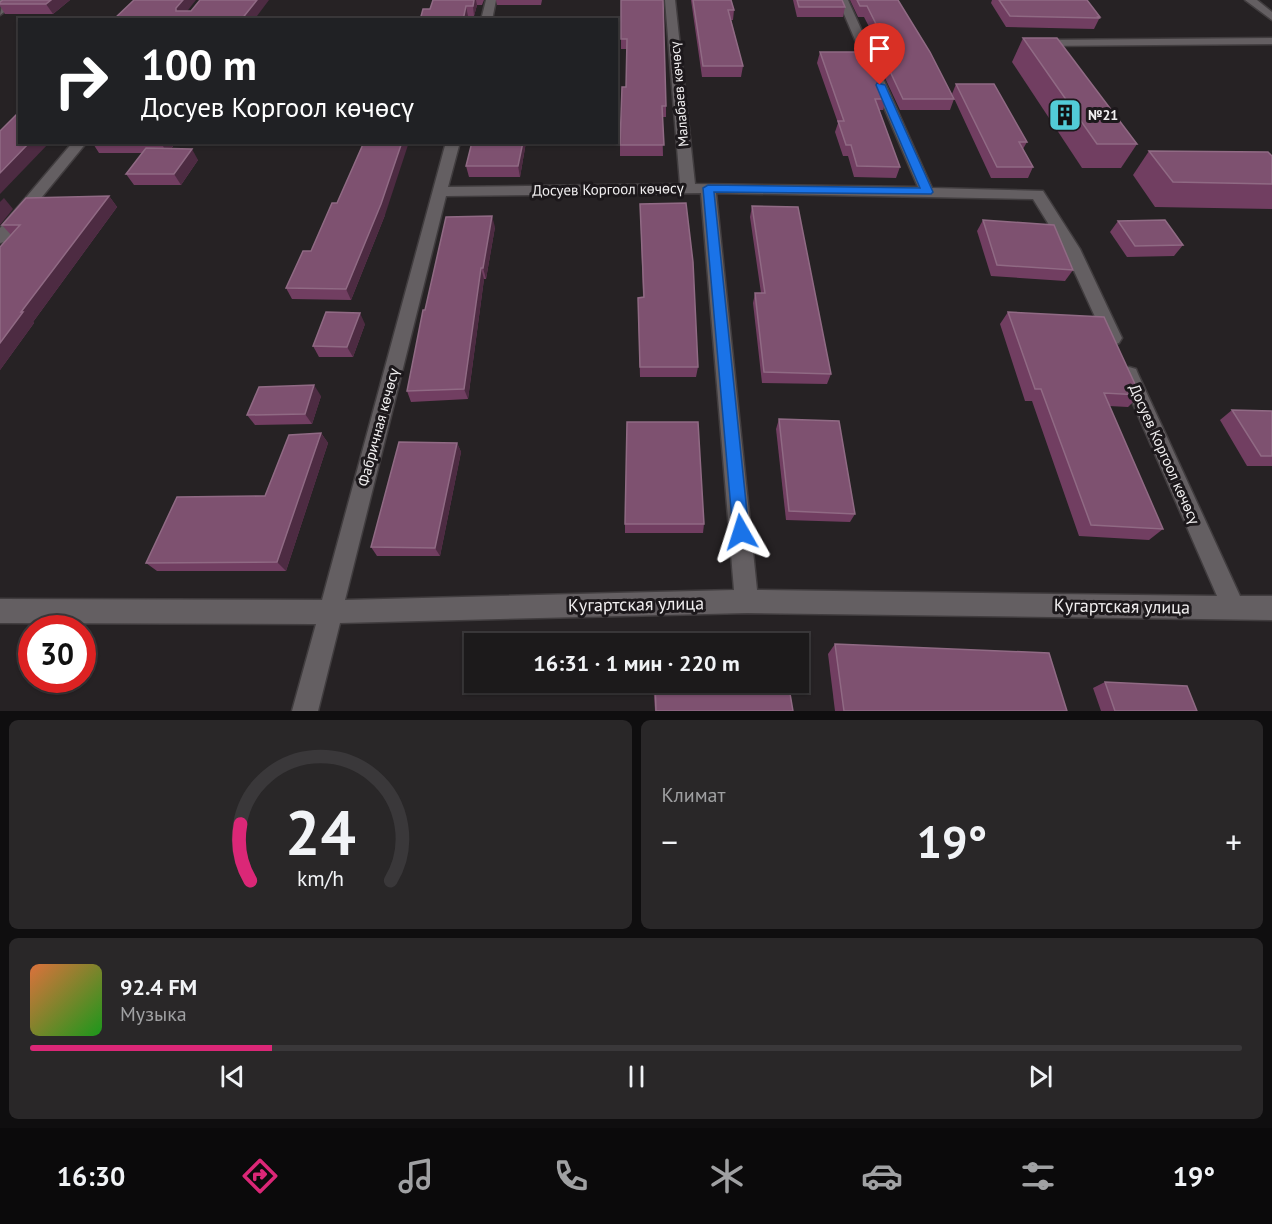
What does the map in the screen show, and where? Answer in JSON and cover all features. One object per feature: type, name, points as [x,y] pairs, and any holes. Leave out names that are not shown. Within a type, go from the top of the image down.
[{"type":"street","points":[[486,18],[491,0]]},
{"type":"street","name":"Малабаев көчөсү","points":[[670,0],[688,188]]},
{"type":"street","points":[[843,0],[927,192]]},
{"type":"street","points":[[1250,0],[1272,17]]},
{"type":"street","points":[[0,2],[12,2],[0,12]]},
{"type":"street","points":[[1041,43],[1272,41]]},
{"type":"street","points":[[0,238],[79,144]]},
{"type":"street","name":"Фабричная көчөсү","points":[[305,711],[452,144]]},
{"type":"street","points":[[708,188],[747,601]]},
{"type":"street","name":"Досуев Коргоол көчөсү","points":[[440,192],[708,188],[1038,194],[1072,249],[1234,608]]},
{"type":"street","name":"Кугартская улица","points":[[0,611],[329,612],[747,601],[1272,608]]},
{"type":"building","points":[[3,0],[51,0],[46,4],[0,4]]},
{"type":"building","points":[[134,0],[183,0],[176,11],[191,11],[200,0],[257,0],[243,18],[115,18]]},
{"type":"building","points":[[433,0],[474,0],[473,6],[466,6],[463,18],[421,18],[423,9],[430,9]]},
{"type":"building","points":[[621,0],[663,0],[666,106],[662,106],[664,145],[620,145],[622,87],[626,87],[627,39],[621,39]]},
{"type":"building","points":[[693,0],[731,0],[734,10],[728,10],[743,66],[703,66]]},
{"type":"building","points":[[797,0],[842,0],[845,7],[799,7]]},
{"type":"building","points":[[857,0],[898,0],[930,52],[954,99],[903,99],[881,52],[890,52],[867,6],[860,6]]},
{"type":"building","points":[[999,0],[1087,0],[1100,17],[1010,16]]},
{"type":"building","points":[[1023,38],[1057,38],[1137,144],[1097,144]]},
{"type":"building","points":[[820,52],[865,52],[886,99],[875,99],[900,167],[857,166],[851,145],[846,145],[838,121],[844,121]]},
{"type":"building","points":[[956,84],[994,84],[1027,142],[1019,142],[1033,167],[997,167]]},
{"type":"building","points":[[18,113],[18,144],[28,144],[0,173],[0,131]]},
{"type":"building","points":[[363,144],[401,144],[381,204],[346,289],[286,288],[303,251],[311,251],[332,203],[337,203]]},
{"type":"building","points":[[472,144],[523,144],[518,166],[466,166]]},
{"type":"building","points":[[146,148],[192,149],[174,174],[126,174]]},
{"type":"building","points":[[1149,151],[1268,152],[1272,156],[1272,184],[1173,182]]},
{"type":"building","points":[[109,196],[0,343],[0,247],[20,225],[2,225],[26,198]]},
{"type":"building","points":[[686,203],[693,262],[698,367],[640,367],[638,298],[644,297],[640,204]]},
{"type":"building","points":[[752,206],[798,207],[831,374],[764,372],[755,293],[765,293]]},
{"type":"building","points":[[492,216],[483,268],[481,268],[464,389],[407,391],[423,310],[425,310],[446,217]]},
{"type":"building","points":[[983,220],[1054,225],[1073,270],[997,265]]},
{"type":"building","points":[[1165,220],[1183,245],[1135,246],[1118,221]]},
{"type":"building","points":[[326,312],[360,313],[347,347],[313,346]]},
{"type":"building","points":[[1008,312],[1104,317],[1140,395],[1104,393],[1163,529],[1091,525],[1041,389],[1035,389]]},
{"type":"building","points":[[314,385],[305,414],[247,415],[259,387]]},
{"type":"building","points":[[1232,410],[1272,411],[1272,456],[1261,456]]},
{"type":"building","points":[[779,419],[839,421],[855,514],[789,511]]},
{"type":"building","points":[[627,422],[698,422],[704,524],[625,524]]},
{"type":"building","points":[[321,433],[277,562],[146,563],[177,497],[265,496],[289,435]]},
{"type":"building","points":[[399,442],[457,443],[435,548],[371,547]]},
{"type":"building","points":[[835,644],[1049,653],[1067,711],[844,711]]},
{"type":"building","points":[[1105,682],[1187,686],[1197,711],[1115,711]]},
{"type":"building","points":[[655,693],[790,693],[793,711],[656,711]]},
{"type":"place","name":"№21","points":[[1065,115]]},
{"type":"route","points":[[741,532],[708,188],[927,192],[880,85]]}]
